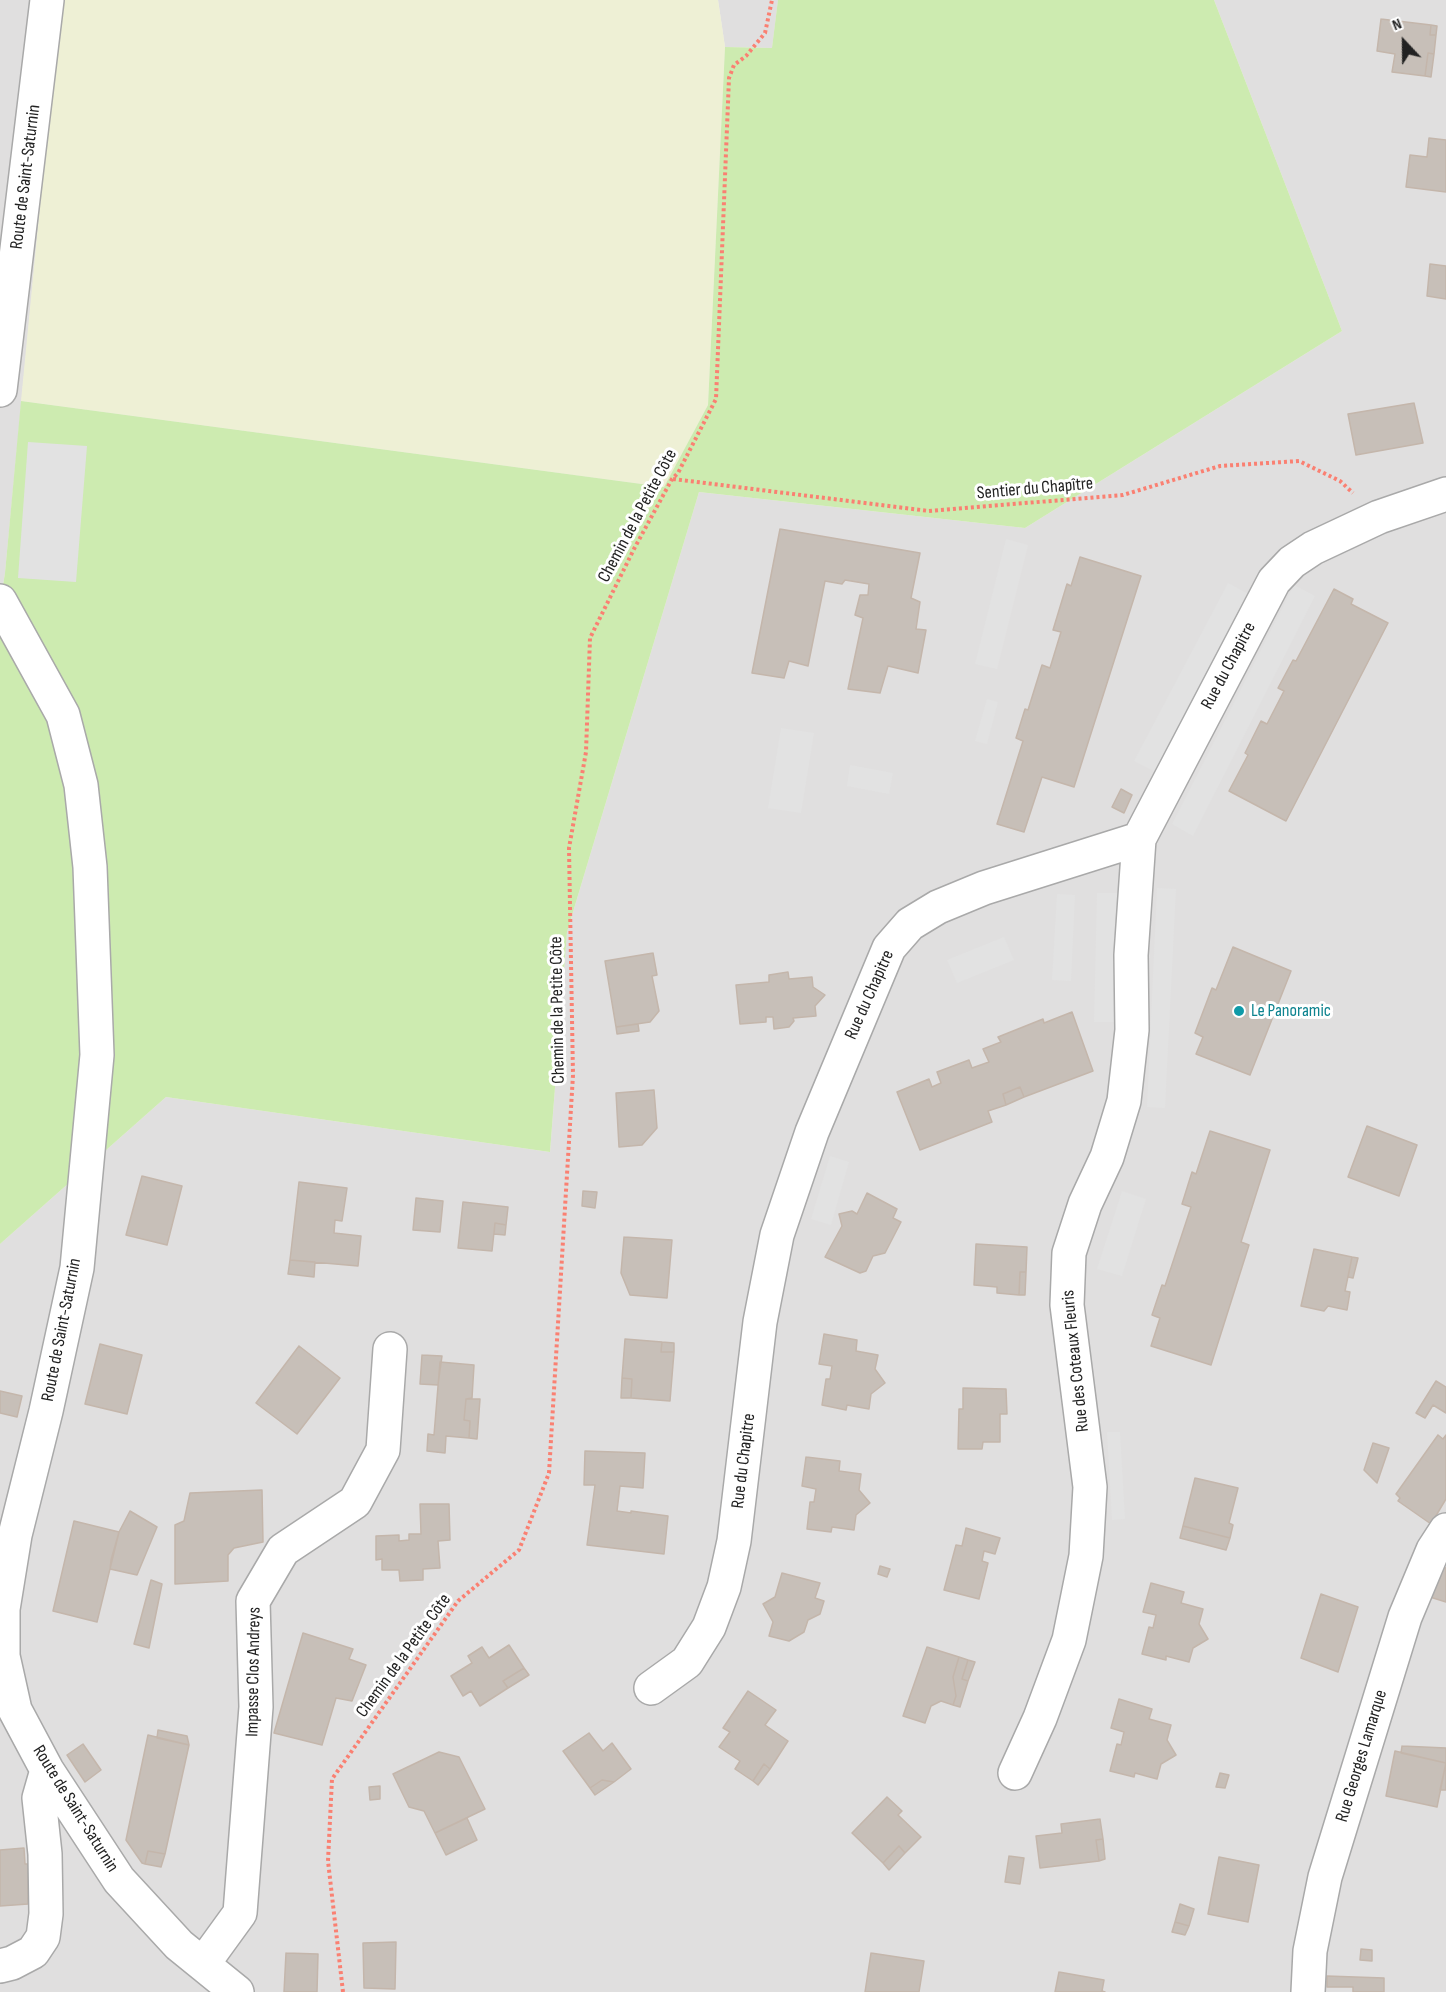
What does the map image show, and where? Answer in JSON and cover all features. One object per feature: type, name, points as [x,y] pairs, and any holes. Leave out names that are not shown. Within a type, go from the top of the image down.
[{"type":"street","name":"Route de Saint-Saturnin","points":[[0,390],[47,0]]},
{"type":"street","name":"Rue du Chapitre","points":[[651,1688],[687,1662],[708,1627],[724,1587],[734,1541],[760,1323],[777,1234],[812,1132],[889,948],[910,924],[938,907],[984,888],[1139,838],[1274,581],[1292,562],[1313,548],[1379,517],[1446,494]]},
{"type":"street","name":"Route de Saint-Saturnin","points":[[0,601],[63,715],[81,785],[90,867],[97,1055],[77,1268],[46,1411],[15,1535],[3,1609],[1,1655],[15,1710],[47,1770],[119,1880],[178,1945],[237,1992]]},
{"type":"street","name":"Rue des Coteaux Fleuris","points":[[1015,1773],[1040,1718],[1069,1640],[1086,1556],[1090,1487],[1067,1305],[1069,1253],[1085,1204],[1107,1157],[1124,1101],[1132,1030],[1131,955],[1139,838]]},
{"type":"street","name":"Impasse Clos Andreys","points":[[203,1964],[240,1913],[256,1707],[253,1601],[283,1551],[355,1502],[383,1450],[390,1349]]},
{"type":"street","name":"Rue Georges Lamarque","points":[[1308,1992],[1310,1951],[1325,1877],[1405,1617],[1433,1550],[1446,1530]]},
{"type":"street","points":[[0,1966],[12,1963],[33,1952],[43,1937],[46,1914],[45,1854],[39,1798],[47,1770]]},
{"type":"path","name":"Chemin de la Petite Côte","points":[[343,1992],[328,1860],[332,1779],[458,1601],[519,1550],[549,1473],[573,1076],[569,848],[586,752],[590,638],[672,478],[678,473],[716,399],[729,78],[734,65],[746,57],[765,33],[772,0]]},
{"type":"path","name":"Sentier du Chapître","points":[[672,478],[929,512],[1123,495],[1220,466],[1299,461],[1340,481],[1379,517]]},
{"type":"shaded area","points":[[0,0],[60,0],[5,573],[0,604]]},
{"type":"shaded area","points":[[718,0],[778,0],[772,48],[725,47]]},
{"type":"shaded area","points":[[1214,0],[1446,0],[1446,1992],[0,1992],[0,1244],[166,1097],[550,1152],[567,932],[699,492],[1025,528],[1342,331]]},
{"type":"shaded area","points":[[28,442],[87,446],[76,582],[18,578]]},
{"type":"shaded area","points":[[1006,539],[1028,545],[997,669],[975,664]]},
{"type":"shaded area","points":[[1228,583],[1252,596],[1158,773],[1134,761]]},
{"type":"shaded area","points":[[1294,585],[1315,596],[1193,836],[1172,824]]},
{"type":"shaded area","points":[[987,699],[998,702],[987,744],[975,741]]},
{"type":"shaded area","points":[[781,728],[814,733],[801,813],[768,808]]},
{"type":"shaded area","points":[[850,765],[893,773],[889,794],[847,786]]},
{"type":"shaded area","points":[[1157,888],[1176,889],[1165,1108],[1147,1107]]},
{"type":"shaded area","points":[[1097,893],[1119,893],[1116,1022],[1094,1022]]},
{"type":"shaded area","points":[[1057,894],[1075,895],[1071,981],[1052,980]]},
{"type":"shaded area","points":[[1004,937],[1014,960],[957,983],[947,960]]},
{"type":"shaded area","points":[[830,1156],[849,1162],[831,1225],[811,1219]]},
{"type":"shaded area","points":[[1122,1191],[1146,1199],[1122,1276],[1097,1269]]},
{"type":"shaded area","points":[[1107,1432],[1120,1432],[1125,1519],[1112,1520]]},
{"type":"green space","points":[[60,0],[718,0],[725,47],[708,405],[664,487],[21,401]]},
{"type":"green space","points":[[778,0],[1214,0],[1342,331],[1025,528],[699,492],[567,932],[550,1152],[166,1097],[0,1244],[0,604],[21,401],[664,487],[708,405],[725,47],[772,48]]},
{"type":"building","points":[[1381,19],[1431,25],[1430,35],[1436,35],[1434,54],[1428,53],[1425,76],[1392,72],[1395,54],[1377,51]]},
{"type":"building","points":[[1431,25],[1437,26],[1436,35],[1430,35]]},
{"type":"building","points":[[1428,53],[1434,54],[1431,77],[1425,76]]},
{"type":"building","points":[[1429,138],[1446,140],[1446,192],[1406,187],[1410,155],[1427,157]]},
{"type":"building","points":[[1430,264],[1446,266],[1446,299],[1427,296]]},
{"type":"building","points":[[1414,403],[1423,443],[1356,455],[1348,414]]},
{"type":"building","points":[[780,529],[920,553],[911,598],[920,602],[916,629],[926,630],[918,673],[888,666],[880,693],[848,689],[863,618],[855,615],[860,595],[868,595],[869,584],[845,580],[842,584],[825,581],[808,666],[789,661],[784,678],[752,673]]},
{"type":"building","points":[[1080,557],[1141,576],[1074,787],[1042,777],[1024,832],[997,824],[1023,741],[1016,738],[1025,709],[1028,710],[1042,665],[1050,668],[1061,632],[1053,630],[1067,584],[1071,586]]},
{"type":"building","points":[[1334,589],[1353,599],[1351,604],[1388,623],[1286,821],[1229,791],[1248,755],[1245,753],[1261,721],[1267,724],[1284,691],[1278,688],[1293,660],[1296,661]]},
{"type":"building","points":[[1121,789],[1132,795],[1124,813],[1112,807]]},
{"type":"building","name":"Le Panoramic","points":[[1233,947],[1291,971],[1250,1075],[1196,1054],[1203,1037],[1195,1033],[1212,988],[1216,990]]},
{"type":"building","points":[[653,953],[657,975],[652,976],[659,1011],[650,1022],[616,1027],[605,961]]},
{"type":"building","points":[[788,972],[789,979],[812,977],[813,987],[825,995],[815,1006],[816,1016],[793,1018],[794,1021],[789,1027],[774,1029],[773,1017],[766,1017],[766,1022],[740,1024],[736,985],[769,982],[769,975]]},
{"type":"building","points":[[1072,1012],[1093,1071],[1024,1097],[1020,1087],[1003,1094],[1006,1105],[988,1111],[992,1122],[920,1150],[897,1092],[929,1079],[932,1087],[941,1083],[937,1072],[969,1060],[972,1068],[989,1062],[983,1049],[1001,1042],[998,1037],[1043,1019],[1044,1023]]},
{"type":"building","points":[[638,1024],[639,1031],[617,1034],[616,1027]]},
{"type":"building","points":[[1020,1087],[1024,1097],[1006,1105],[1003,1094]]},
{"type":"building","points":[[654,1090],[657,1128],[642,1145],[619,1147],[616,1093]]},
{"type":"building","points":[[1367,1126],[1417,1145],[1399,1196],[1348,1177]]},
{"type":"building","points":[[1210,1131],[1270,1150],[1241,1242],[1249,1245],[1211,1365],[1151,1346],[1160,1318],[1152,1315],[1162,1285],[1165,1286],[1191,1207],[1182,1204],[1192,1172],[1196,1174]]},
{"type":"building","points":[[142,1176],[182,1186],[167,1245],[126,1235]]},
{"type":"building","points":[[299,1182],[347,1188],[342,1221],[335,1220],[334,1233],[361,1236],[358,1266],[290,1260]]},
{"type":"building","points":[[583,1191],[597,1192],[595,1208],[582,1206]]},
{"type":"building","points":[[867,1193],[897,1209],[893,1218],[901,1222],[885,1253],[873,1256],[866,1271],[860,1273],[825,1257],[842,1226],[839,1214],[852,1211],[857,1214]]},
{"type":"building","points":[[416,1198],[443,1201],[440,1232],[413,1230]]},
{"type":"building","points":[[463,1202],[508,1207],[506,1225],[495,1223],[492,1251],[458,1248]]},
{"type":"building","points":[[495,1223],[506,1225],[505,1235],[494,1234]]},
{"type":"building","points":[[624,1237],[672,1240],[667,1298],[630,1295],[621,1273]]},
{"type":"building","points":[[976,1244],[1027,1247],[1026,1272],[1020,1272],[1019,1295],[997,1293],[997,1287],[974,1285]]},
{"type":"building","points":[[1314,1249],[1352,1257],[1345,1291],[1350,1292],[1347,1310],[1328,1306],[1324,1311],[1301,1306]]},
{"type":"building","points":[[1352,1257],[1358,1258],[1353,1278],[1348,1277]]},
{"type":"building","points":[[290,1260],[315,1262],[314,1277],[288,1274]]},
{"type":"building","points":[[1020,1272],[1026,1272],[1025,1295],[1019,1295]]},
{"type":"building","points":[[824,1334],[857,1340],[856,1351],[878,1355],[875,1369],[885,1383],[871,1394],[869,1409],[847,1405],[846,1410],[822,1405],[826,1379],[830,1379],[832,1366],[819,1364]]},
{"type":"building","points":[[625,1339],[662,1342],[661,1352],[674,1352],[670,1401],[631,1398],[632,1379],[622,1378]]},
{"type":"building","points":[[662,1342],[674,1343],[674,1352],[661,1352]]},
{"type":"building","points":[[100,1344],[142,1355],[127,1414],[85,1404]]},
{"type":"building","points":[[299,1346],[340,1378],[297,1434],[256,1403]]},
{"type":"building","points":[[422,1355],[442,1356],[438,1385],[420,1384]]},
{"type":"building","points":[[440,1362],[474,1365],[472,1398],[466,1399],[464,1420],[470,1421],[469,1438],[446,1436],[445,1453],[427,1451],[428,1434],[434,1435]]},
{"type":"building","points":[[622,1378],[632,1379],[631,1398],[621,1398]]},
{"type":"building","points":[[1436,1381],[1446,1387],[1446,1413],[1433,1405],[1425,1418],[1416,1413]]},
{"type":"building","points":[[963,1388],[1006,1389],[1007,1414],[1000,1414],[1000,1442],[983,1442],[982,1449],[958,1449],[959,1409],[963,1409]]},
{"type":"building","points":[[0,1391],[22,1396],[17,1417],[0,1413]]},
{"type":"building","points":[[466,1399],[480,1399],[477,1439],[469,1438],[470,1421],[464,1420]]},
{"type":"building","points":[[1438,1435],[1443,1439],[1446,1435],[1446,1499],[1431,1524],[1398,1501],[1400,1498],[1396,1494]]},
{"type":"building","points":[[1373,1443],[1389,1448],[1377,1483],[1364,1470]]},
{"type":"building","points":[[585,1451],[645,1453],[643,1488],[620,1486],[617,1511],[668,1516],[664,1554],[587,1545],[595,1485],[584,1485]]},
{"type":"building","points":[[806,1457],[840,1461],[839,1471],[861,1474],[859,1490],[870,1503],[856,1515],[854,1530],[832,1527],[831,1532],[807,1529],[810,1502],[814,1502],[816,1489],[802,1486]]},
{"type":"building","points":[[1195,1478],[1238,1488],[1229,1523],[1233,1525],[1230,1538],[1183,1526]]},
{"type":"building","points":[[262,1490],[263,1542],[234,1548],[228,1555],[228,1581],[175,1584],[175,1525],[184,1521],[190,1493]]},
{"type":"building","points":[[420,1504],[449,1504],[450,1540],[438,1541],[440,1568],[423,1569],[423,1580],[400,1581],[399,1570],[382,1570],[382,1559],[376,1560],[376,1536],[399,1535],[399,1541],[409,1540],[409,1534],[421,1534]]},
{"type":"building","points":[[130,1511],[157,1527],[137,1575],[110,1569],[119,1532]]},
{"type":"building","points":[[74,1521],[119,1532],[97,1622],[53,1611]]},
{"type":"building","points":[[1183,1526],[1230,1538],[1226,1550],[1180,1538]]},
{"type":"building","points":[[966,1528],[1000,1538],[995,1554],[984,1551],[982,1561],[988,1563],[979,1599],[944,1590],[956,1545],[962,1546]]},
{"type":"building","points":[[880,1566],[890,1569],[887,1577],[878,1574]]},
{"type":"building","points":[[1443,1567],[1446,1568],[1446,1602],[1430,1597]]},
{"type":"building","points":[[782,1573],[820,1583],[815,1598],[824,1601],[820,1614],[808,1620],[804,1632],[789,1641],[769,1636],[773,1622],[763,1604],[775,1597]]},
{"type":"building","points":[[151,1580],[162,1584],[149,1648],[134,1644]]},
{"type":"building","points":[[1151,1583],[1184,1592],[1181,1603],[1203,1609],[1199,1624],[1208,1639],[1193,1648],[1189,1662],[1166,1656],[1166,1660],[1142,1654],[1149,1627],[1153,1628],[1156,1615],[1143,1612]]},
{"type":"building","points":[[1321,1594],[1358,1607],[1338,1672],[1301,1658]]},
{"type":"building","points":[[303,1633],[353,1649],[349,1659],[366,1665],[352,1701],[336,1698],[322,1745],[274,1733]]},
{"type":"building","points":[[509,1645],[524,1668],[503,1681],[508,1688],[480,1706],[471,1691],[463,1696],[451,1676],[472,1663],[468,1656],[482,1647],[489,1658]]},
{"type":"building","points":[[927,1647],[959,1657],[953,1677],[956,1696],[953,1705],[941,1701],[931,1706],[925,1723],[903,1716]]},
{"type":"building","points":[[959,1657],[968,1660],[962,1679],[968,1681],[960,1707],[953,1705],[956,1696],[953,1677]]},
{"type":"building","points":[[968,1660],[975,1662],[968,1681],[962,1679]]},
{"type":"building","points":[[524,1668],[529,1675],[508,1688],[503,1681]]},
{"type":"building","points":[[748,1691],[776,1710],[765,1725],[788,1741],[770,1769],[764,1764],[753,1781],[735,1769],[740,1761],[719,1747],[730,1732],[723,1728]]},
{"type":"building","points":[[1119,1699],[1152,1709],[1149,1719],[1171,1725],[1167,1740],[1176,1755],[1161,1764],[1157,1779],[1135,1773],[1134,1777],[1110,1771],[1117,1744],[1121,1745],[1124,1732],[1111,1728]]},
{"type":"building","points":[[158,1730],[187,1736],[189,1745],[157,1738]]},
{"type":"building","points":[[589,1733],[603,1751],[612,1743],[631,1769],[614,1782],[602,1780],[590,1788],[563,1751]]},
{"type":"building","points":[[148,1735],[189,1745],[165,1854],[148,1851],[145,1864],[126,1840]]},
{"type":"building","points":[[83,1744],[101,1770],[85,1782],[67,1755]]},
{"type":"building","points":[[1402,1746],[1446,1748],[1446,1763],[1401,1753]]},
{"type":"building","points":[[1395,1751],[1446,1763],[1437,1807],[1386,1796]]},
{"type":"building","points":[[439,1752],[459,1757],[485,1809],[435,1833],[424,1811],[409,1807],[393,1774]]},
{"type":"building","points":[[1446,1763],[1446,1790],[1440,1790]]},
{"type":"building","points":[[764,1764],[770,1769],[758,1785],[753,1781]]},
{"type":"building","points":[[1220,1773],[1229,1775],[1225,1788],[1216,1787]]},
{"type":"building","points":[[602,1780],[614,1782],[595,1795],[590,1788]]},
{"type":"building","points":[[380,1786],[380,1799],[370,1800],[369,1787]]},
{"type":"building","points":[[887,1797],[902,1811],[898,1815],[921,1837],[905,1853],[899,1846],[883,1863],[852,1833]]},
{"type":"building","points":[[467,1818],[477,1840],[446,1855],[435,1833]]},
{"type":"building","points":[[1100,1819],[1103,1839],[1096,1840],[1099,1861],[1040,1868],[1036,1836],[1062,1833],[1061,1824]]},
{"type":"building","points":[[1103,1839],[1105,1859],[1099,1861],[1096,1840]]},
{"type":"building","points":[[899,1846],[905,1853],[889,1870],[883,1863]]},
{"type":"building","points":[[24,1848],[25,1864],[28,1864],[28,1904],[0,1906],[0,1850]]},
{"type":"building","points":[[148,1851],[165,1854],[161,1867],[145,1864]]},
{"type":"building","points":[[1009,1856],[1024,1858],[1020,1884],[1005,1882]]},
{"type":"building","points":[[1219,1857],[1259,1865],[1248,1922],[1208,1914]]},
{"type":"building","points":[[1180,1904],[1194,1909],[1189,1926],[1175,1922]]},
{"type":"building","points":[[1175,1922],[1189,1926],[1185,1935],[1172,1932]]},
{"type":"building","points":[[396,1942],[395,1989],[364,1988],[363,1943]]},
{"type":"building","points":[[1361,1949],[1372,1950],[1372,1961],[1360,1960]]},
{"type":"building","points":[[286,1953],[318,1954],[317,1992],[284,1992]]},
{"type":"building","points":[[871,1953],[924,1961],[919,1992],[865,1992]]},
{"type":"building","points":[[1059,1972],[1104,1980],[1102,1991],[1105,1992],[1055,1992]]},
{"type":"building","points":[[1327,1976],[1384,1978],[1384,1992],[1353,1992],[1353,1987],[1327,1987]]},
{"type":"place","name":"Le Panoramic","points":[[1239,1011]]}]
